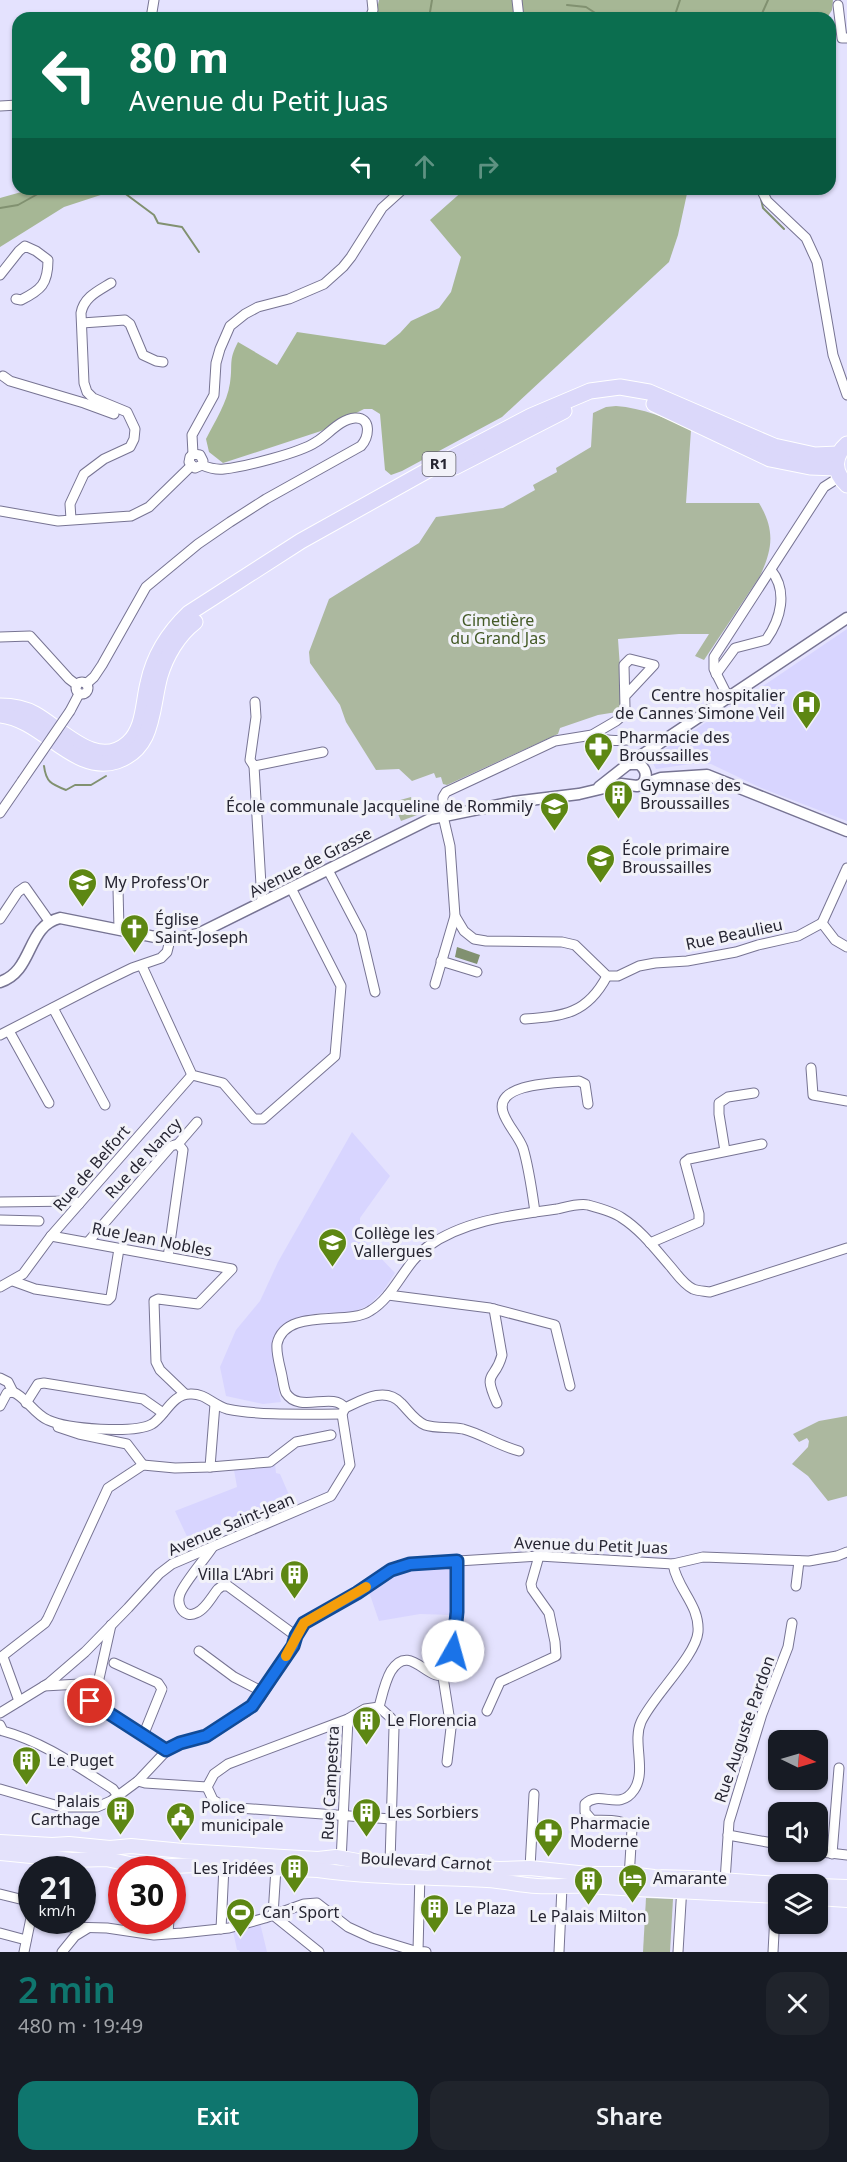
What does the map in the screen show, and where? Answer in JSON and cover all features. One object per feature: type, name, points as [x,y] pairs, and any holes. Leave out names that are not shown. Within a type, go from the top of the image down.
[{"type":"highway","name":"R1","points":[[0,706],[21,708],[31,712],[88,749],[102,753],[117,750],[130,741],[139,728],[148,682],[162,645],[189,613],[336,521],[430,468],[531,416],[583,393],[620,387],[649,392],[774,446],[815,455],[842,466]]},
{"type":"highway","name":"R1","points":[[0,715],[20,719],[88,761],[111,762],[127,757],[141,745],[146,736],[165,664],[176,643],[191,625],[263,577],[435,477],[587,402],[618,398],[641,400],[657,405],[770,459],[810,468],[842,466]]},
{"type":"main road","name":"Boulevard Carnot","points":[[0,1842],[110,1848],[132,1846],[390,1863],[421,1862],[499,1869],[530,1868],[588,1874],[629,1874],[724,1881],[768,1890]]},
{"type":"main road","name":"Boulevard Carnot","points":[[0,1853],[18,1856]]},
{"type":"main road","name":"Boulevard Carnot","points":[[186,1867],[224,1866],[318,1870],[340,1874],[487,1880],[530,1886],[587,1886],[682,1893],[768,1892]]},
{"type":"main road","points":[[828,1886],[847,1887]]},
{"type":"main road","points":[[828,1899],[847,1900]]},
{"type":"street","points":[[838,5],[842,38],[847,38]]},
{"type":"street","points":[[0,511],[58,521],[131,516],[141,512],[203,461],[200,455],[193,454],[192,435],[214,394],[216,363],[230,326],[258,307],[289,299],[324,284],[351,257],[382,208],[396,195]]},
{"type":"street","points":[[764,195],[767,201],[806,238],[817,262],[827,324],[844,376],[847,395]]},
{"type":"street","points":[[0,276],[18,251],[25,246],[36,250],[48,260],[46,281],[28,297],[21,300],[16,299]]},
{"type":"street","points":[[70,519],[70,504],[84,474],[104,459],[129,447],[134,439],[135,429],[127,412],[93,398],[87,392],[84,383],[81,313],[86,300],[111,283]]},
{"type":"street","points":[[82,323],[125,320],[130,324],[143,355],[163,362]]},
{"type":"street","points":[[3,376],[10,381],[131,420]]},
{"type":"street","points":[[0,813],[70,711],[81,688],[94,677],[102,665],[146,588],[198,544],[222,528],[266,499],[361,446],[367,439],[367,426],[362,420],[355,418],[338,426],[315,443],[293,453],[224,469],[196,466]]},
{"type":"street","points":[[729,699],[714,669],[714,657],[824,487],[835,480],[842,466]]},
{"type":"street","points":[[716,674],[735,648],[766,640],[770,634],[782,604],[780,586],[771,570]]},
{"type":"street","name":"Avenue de Grasse","points":[[49,921],[60,918],[170,939],[198,934],[430,819],[502,804],[594,790],[847,618]]},
{"type":"street","points":[[0,637],[30,636],[69,679],[81,688]]},
{"type":"street","points":[[435,984],[455,916],[450,846],[443,816],[443,797],[446,792],[555,741],[591,735],[623,715],[625,696]]},
{"type":"street","points":[[255,702],[256,717],[250,760],[254,766],[262,903]]},
{"type":"street","points":[[591,735],[599,739],[611,740],[651,739],[655,747]]},
{"type":"street","name":"Avenue de Grasse","points":[[644,774],[655,747]]},
{"type":"street","points":[[254,766],[323,752]]},
{"type":"street","points":[[627,784],[623,777],[627,767],[636,763],[644,774],[661,778],[686,775],[712,776],[847,831]]},
{"type":"street","points":[[594,790],[627,784],[633,786],[644,774]]},
{"type":"street","points":[[847,868],[822,924],[834,940],[847,947]]},
{"type":"street","points":[[328,870],[360,933],[375,992]]},
{"type":"street","points":[[0,919],[18,892],[25,887],[49,921],[42,927],[19,970],[13,976],[0,982]]},
{"type":"street","points":[[142,966],[192,1075],[223,1083],[254,1119],[263,1119],[335,1056],[341,986],[291,888]]},
{"type":"street","points":[[118,889],[119,929]]},
{"type":"street","points":[[455,916],[464,931],[474,939],[562,942],[575,945],[607,976],[600,989],[585,1006],[568,1014],[525,1019]]},
{"type":"street","name":"Rue Beaulieu","points":[[607,976],[618,976],[639,966],[655,963],[687,961],[736,952],[798,936],[822,924]]},
{"type":"street","points":[[49,1103],[4,1033],[97,985],[164,956],[170,939]]},
{"type":"street","points":[[441,962],[477,972]]},
{"type":"street","points":[[53,1008],[105,1105]]},
{"type":"street","points":[[811,1068],[813,1095],[847,1101]]},
{"type":"street","name":"Rue de Belfort","points":[[13,1281],[23,1274],[51,1236],[192,1075]]},
{"type":"street","points":[[535,1212],[523,1149],[503,1112],[504,1098],[517,1088],[579,1081],[585,1084],[588,1104]]},
{"type":"street","points":[[725,1151],[718,1114],[719,1103],[728,1097],[754,1093]]},
{"type":"street","name":"Rue de Nancy","points":[[88,1242],[171,1146],[178,1144],[197,1122]]},
{"type":"street","points":[[168,1257],[183,1150],[178,1144]]},
{"type":"street","points":[[650,1243],[699,1222],[699,1214],[685,1162],[689,1158],[762,1144]]},
{"type":"street","points":[[0,1202],[75,1201],[79,1204]]},
{"type":"street","points":[[343,1411],[342,1404],[337,1402],[302,1402],[294,1400],[286,1393],[278,1360],[278,1344],[283,1332],[313,1319],[370,1312],[388,1295],[427,1247],[458,1230],[535,1212],[586,1205],[621,1217],[650,1243],[682,1281],[694,1290],[710,1292],[847,1248]]},
{"type":"street","points":[[0,1220],[39,1221]]},
{"type":"street","name":"Rue Jean Nobles","points":[[51,1236],[232,1269],[198,1304],[158,1299],[154,1301],[156,1362],[160,1370],[185,1394]]},
{"type":"street","points":[[0,1287],[13,1281],[35,1289],[108,1300],[111,1297],[118,1249]]},
{"type":"street","points":[[388,1295],[494,1309],[555,1325],[570,1386]]},
{"type":"street","points":[[494,1309],[502,1355],[489,1378],[497,1403]]},
{"type":"street","points":[[0,1378],[9,1382],[13,1392],[54,1425],[79,1434],[127,1444],[143,1466]]},
{"type":"street","points":[[26,1403],[38,1384],[44,1383],[143,1399],[163,1413]]},
{"type":"street","points":[[0,1406],[7,1393],[13,1392]]},
{"type":"street","points":[[49,1420],[88,1428],[137,1430],[156,1421],[178,1397],[185,1394],[205,1396],[215,1404],[228,1409],[269,1413],[343,1411],[372,1396],[379,1395],[390,1396],[399,1401],[420,1423],[466,1430],[504,1447],[519,1451]]},
{"type":"street","points":[[210,1467],[215,1404]]},
{"type":"street","name":"Avenue Saint-Jean","points":[[0,1713],[44,1686],[84,1652],[172,1564],[331,1496],[350,1464],[343,1428],[343,1411]]},
{"type":"street","points":[[19,1701],[1,1657],[45,1623],[108,1488],[143,1466],[210,1467],[270,1462],[296,1442],[331,1436]]},
{"type":"street","points":[[214,1546],[180,1593],[178,1604],[182,1611],[188,1615],[197,1613],[218,1589],[228,1586],[296,1636]]},
{"type":"street","name":"Avenue du Petit Juas","points":[[0,1789],[43,1803],[82,1809],[97,1807],[118,1796],[138,1781],[166,1750],[180,1743],[206,1736],[246,1712],[263,1692],[293,1646],[304,1623],[357,1593],[391,1570],[410,1564],[539,1556],[673,1564],[703,1557],[800,1561],[837,1556],[847,1552]]},
{"type":"street","points":[[487,1711],[500,1682],[556,1656],[549,1613],[531,1584],[539,1556]]},
{"type":"street","points":[[390,1863],[394,1728],[391,1718],[379,1707],[389,1673],[396,1664],[406,1660],[419,1663],[436,1676],[443,1677],[448,1673],[455,1634],[457,1561]]},
{"type":"street","points":[[796,1586],[800,1561]]},
{"type":"street","points":[[628,1889],[632,1829],[624,1823],[592,1820],[585,1812],[585,1804],[596,1797],[612,1801],[623,1800],[634,1790],[639,1776],[638,1746],[641,1723],[686,1658],[698,1634],[696,1611],[676,1576],[673,1564]]},
{"type":"street","name":"Rue Auguste Pardon","points":[[724,1881],[729,1822],[736,1795],[762,1714],[788,1647],[792,1623]]},
{"type":"street","points":[[44,1686],[98,1683],[111,1625]]},
{"type":"street","points":[[199,1651],[234,1677],[263,1692]]},
{"type":"street","points":[[114,1663],[158,1683],[162,1689],[145,1731],[145,1737]]},
{"type":"street","points":[[443,1677],[451,1728],[447,1762]]},
{"type":"street","points":[[90,1701],[166,1750]]},
{"type":"street","name":"Rue Campestra","points":[[340,1874],[348,1719],[365,1709],[379,1707]]},
{"type":"street","points":[[207,1787],[214,1774],[228,1764],[348,1719]]},
{"type":"street","points":[[0,1725],[3,1731],[25,1737],[57,1754],[113,1789],[118,1796]]},
{"type":"street","points":[[832,1854],[839,1768]]},
{"type":"street","points":[[138,1781],[145,1784],[207,1787]]},
{"type":"street","points":[[207,1787],[213,1800],[225,1808],[391,1819]]},
{"type":"street","points":[[530,1868],[534,1794]]},
{"type":"street","points":[[728,1835],[768,1842]]},
{"type":"street","points":[[72,1856],[73,1845]]},
{"type":"street","points":[[828,1853],[847,1855]]},
{"type":"street","points":[[418,1952],[421,1862]]},
{"type":"street","points":[[221,1929],[224,1866]]},
{"type":"street","points":[[273,1915],[276,1869]]},
{"type":"street","points":[[678,1952],[682,1878]]},
{"type":"street","points":[[559,1952],[562,1887]]},
{"type":"street","points":[[0,1894],[18,1898]]},
{"type":"street","points":[[186,1932],[221,1929],[304,1904],[317,1903],[348,1927],[372,1938],[418,1952],[426,1952]]},
{"type":"street","points":[[273,1915],[319,1952]]},
{"type":"street","points":[[0,1933],[26,1940]]},
{"type":"street","points":[[24,1952],[27,1934]]},
{"type":"street","points":[[66,1950],[67,1934]]},
{"type":"street","points":[[66,1950],[78,1934]]},
{"type":"street","points":[[143,1934],[168,1934]]},
{"type":"street","points":[[773,1952],[774,1934]]},
{"type":"shaded area","points":[[379,0],[833,0],[831,12],[376,12]]},
{"type":"shaded area","points":[[12,195],[101,195],[64,207],[0,247],[0,198]]},
{"type":"shaded area","points":[[458,195],[687,195],[678,235],[669,262],[502,417],[402,471],[391,475],[385,470],[380,414],[372,409],[364,409],[321,431],[223,463],[209,452],[206,439],[226,398],[232,358],[238,342],[277,365],[297,332],[385,345],[411,321],[439,308],[451,292],[461,257],[430,220]]},
{"type":"shaded area","name":"Centre hospitalier de Cannes Simone Veil","points":[[847,629],[847,821],[759,787],[711,764],[690,764],[656,769],[651,760],[656,755],[728,708],[761,717],[771,698],[763,686]]},
{"type":"shaded area","points":[[457,947],[480,955],[477,964],[455,957]]},
{"type":"shaded area","name":"Collège les Vallergues","points":[[352,1132],[390,1176],[360,1218],[360,1236],[395,1273],[383,1291],[369,1305],[353,1312],[317,1313],[286,1323],[274,1339],[276,1378],[281,1402],[263,1404],[226,1396],[220,1367],[236,1330],[260,1301],[278,1262]]},
{"type":"shaded area","points":[[275,1464],[276,1473],[280,1474],[293,1504],[191,1545],[175,1511],[237,1487],[234,1470],[264,1468]]},
{"type":"shaded area","points":[[448,1565],[454,1570],[452,1615],[420,1614],[379,1621],[368,1589],[386,1576],[407,1568]]},
{"type":"shaded area","points":[[260,1923],[267,1952],[237,1950],[233,1931]]},
{"type":"green space","name":"Cimetière du Grand Jas","points":[[616,406],[655,414],[691,430],[686,503],[759,503],[770,531],[768,557],[760,576],[704,660],[695,656],[709,634],[618,639],[623,711],[598,715],[560,728],[558,734],[447,785],[443,784],[441,777],[436,778],[434,773],[412,781],[399,769],[376,770],[346,722],[340,705],[310,663],[309,652],[329,599],[419,543],[436,517],[503,508],[535,490],[533,485],[557,472],[556,468],[591,447],[593,413],[606,407]]},
{"type":"green space","points":[[411,797],[417,815],[401,821],[393,802]]},
{"type":"green space","points":[[847,1416],[847,1496],[828,1501],[808,1476],[792,1464],[808,1447],[809,1441],[807,1438],[799,1442],[793,1434],[819,1421]]},
{"type":"green space","points":[[646,1898],[673,1899],[670,1952],[643,1952]]},
{"type":"waterway","points":[[430,12],[432,0]]},
{"type":"waterway","points":[[676,12],[680,0]]},
{"type":"waterway","points":[[763,12],[768,0]]},
{"type":"waterway","points":[[567,5],[586,7],[594,12]]},
{"type":"waterway","points":[[0,208],[18,205],[36,195]]},
{"type":"waterway","points":[[127,195],[154,215],[158,223],[182,227],[199,252]]},
{"type":"waterway","points":[[761,199],[763,208],[784,229]]},
{"type":"waterway","points":[[44,766],[50,782],[66,790],[75,785],[91,785],[106,776]]},
{"type":"slow traffic","points":[[286,1656],[304,1623],[366,1587]]},
{"type":"place","name":"Centre hospitalier de Cannes Simone Veil","points":[[806,730]]},
{"type":"place","name":"Pharmacie des Broussailles","points":[[598,772]]},
{"type":"place","name":"Gymnase des Broussailles","points":[[619,820]]},
{"type":"place","name":"École communale Jacqueline de Rommily","points":[[554,832]]},
{"type":"place","name":"École primaire Broussailles","points":[[601,884]]},
{"type":"place","name":"My Profess'Or","points":[[83,908]]},
{"type":"place","name":"Église Saint-Joseph","points":[[134,954]]},
{"type":"place","name":"Collège les Vallergues","points":[[333,1268]]},
{"type":"place","name":"Villa L‘Abri","points":[[295,1600]]},
{"type":"place","name":"Le Florencia","points":[[366,1746]]},
{"type":"place","name":"Le Puget","points":[[27,1786]]},
{"type":"place","name":"Palais Carthage","points":[[121,1836]]},
{"type":"place","name":"Les Sorbiers","points":[[366,1838]]},
{"type":"place","name":"Police municipale","points":[[180,1842]]},
{"type":"place","name":"Pharmacie Moderne","points":[[549,1858]]},
{"type":"place","name":"Les Iridées","points":[[295,1894]]},
{"type":"place","name":"Amarante","points":[[632,1904]]},
{"type":"place","name":"Le Palais Milton","points":[[588,1906]]},
{"type":"place","name":"Le Plaza","points":[[434,1934]]},
{"type":"place","name":"Can' Sport","points":[[241,1938]]},
{"type":"route","points":[[90,1701],[166,1750],[180,1743],[206,1736],[246,1712],[260,1698],[293,1646],[304,1623],[357,1593],[382,1575],[410,1564],[457,1561],[457,1612],[453,1651]]}]
